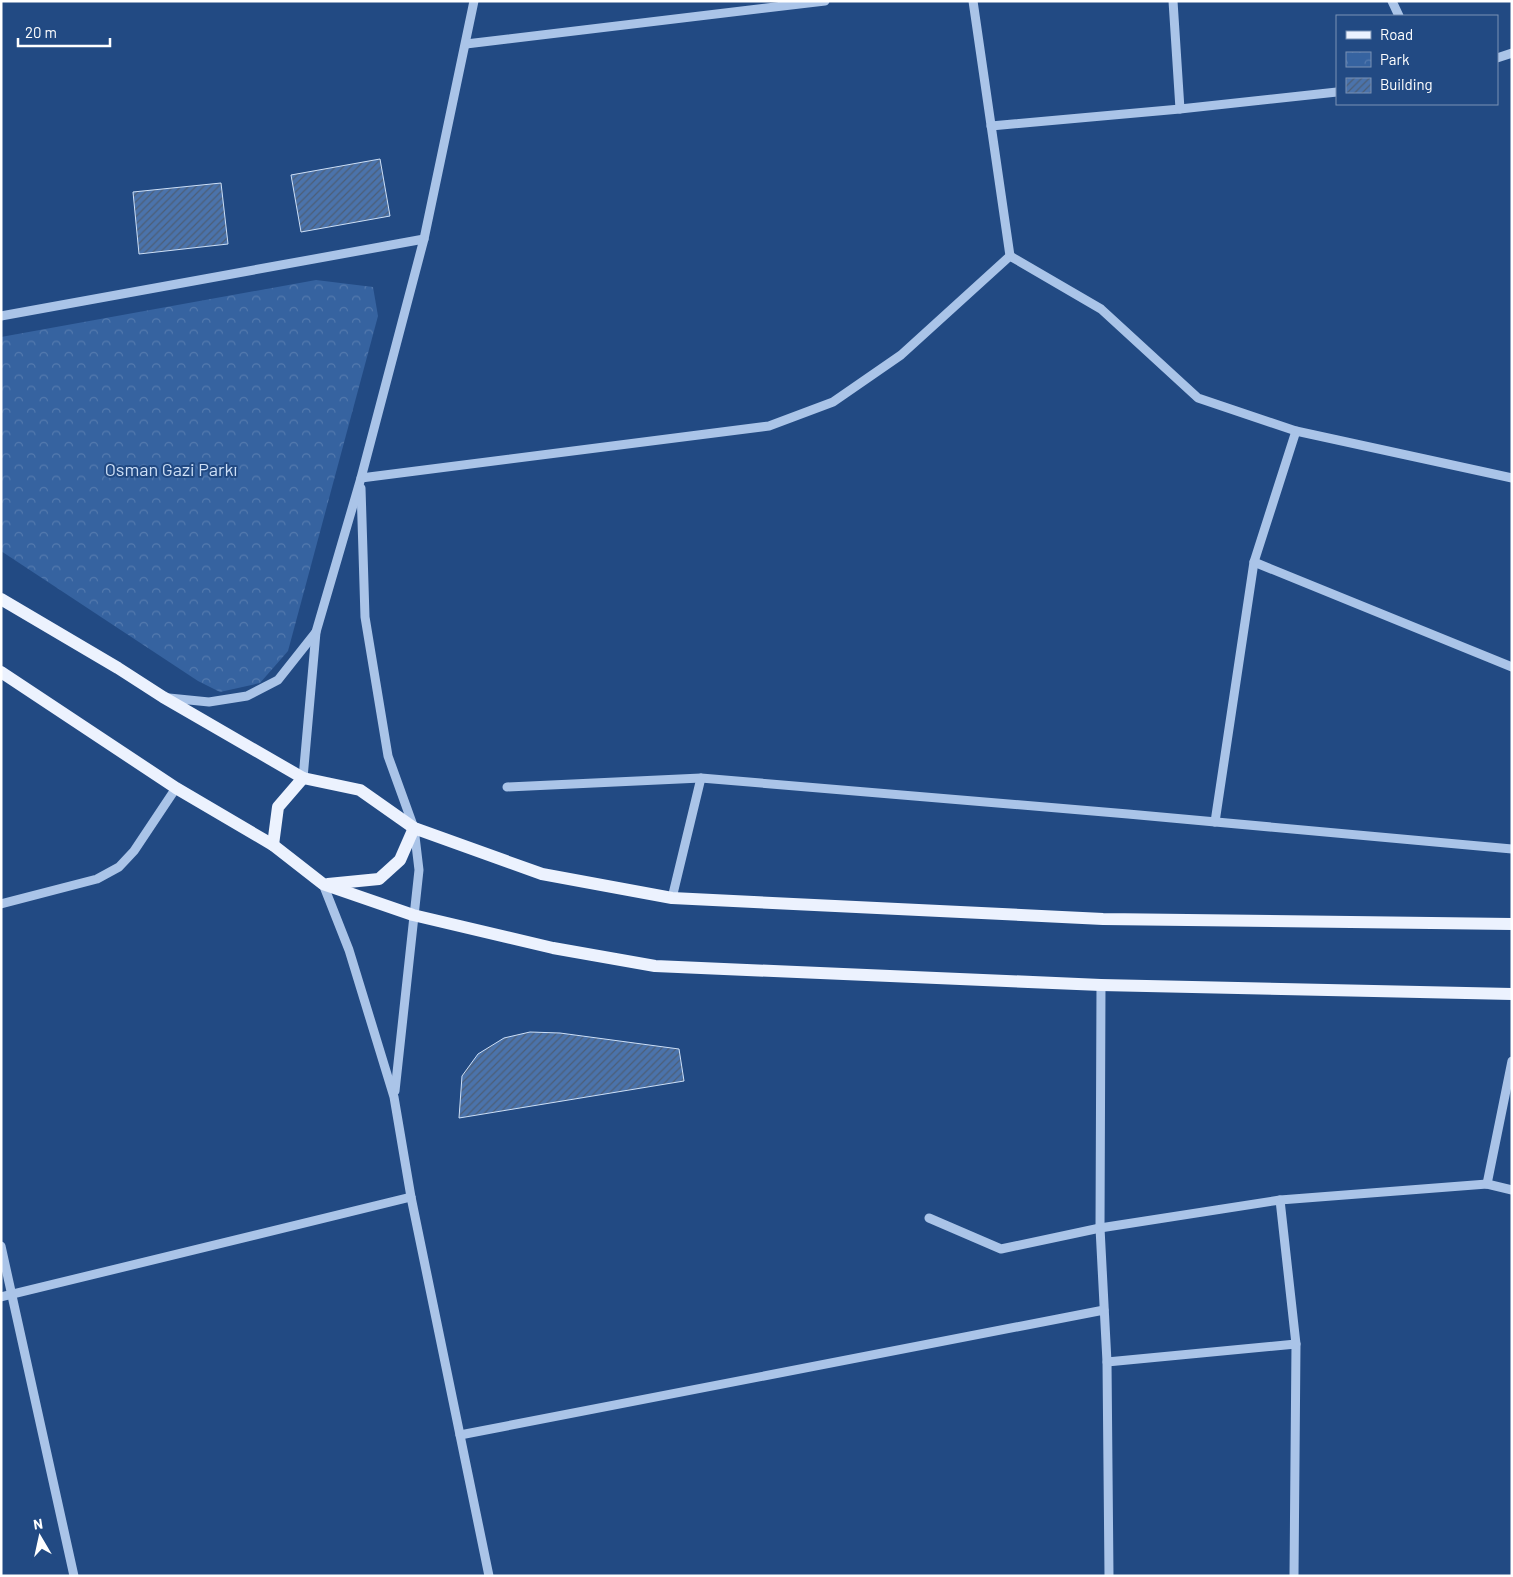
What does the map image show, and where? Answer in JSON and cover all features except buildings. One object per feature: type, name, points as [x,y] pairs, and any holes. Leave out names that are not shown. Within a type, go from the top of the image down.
[{"type":"main road","points":[[1,599],[118,668],[163,697],[303,778],[360,790],[414,828],[542,874],[672,898],[1103,919],[1512,924]]},
{"type":"main road","points":[[1,672],[176,788],[273,845],[323,884],[413,914],[553,948],[655,966],[1101,985],[1512,994]]},
{"type":"main road","points":[[273,845],[278,807],[303,778]]},
{"type":"main road","points":[[323,884],[379,879],[400,860],[414,828]]},
{"type":"street","points":[[303,778],[316,632],[361,478],[424,239],[474,1]]},
{"type":"street","points":[[466,44],[825,1]]},
{"type":"street","points":[[973,1],[1010,256]]},
{"type":"street","points":[[1173,1],[1180,109]]},
{"type":"street","points":[[1392,1],[1399,15]]},
{"type":"street","points":[[1498,58],[1512,53]]},
{"type":"street","points":[[991,126],[1180,109],[1336,92]]},
{"type":"street","points":[[1,316],[424,239]]},
{"type":"street","points":[[1010,256],[1101,309],[1198,398],[1296,431],[1512,478]]},
{"type":"street","points":[[361,478],[769,426],[833,402],[901,355],[1010,256]]},
{"type":"street","points":[[1215,822],[1254,562],[1296,431]]},
{"type":"street","points":[[361,478],[367,627],[388,756],[414,828],[419,870],[394,1097]]},
{"type":"street","points":[[1254,562],[1512,667]]},
{"type":"street","points":[[163,697],[209,702],[247,696],[278,680],[316,632]]},
{"type":"street","points":[[672,898],[701,778]]},
{"type":"street","points":[[507,787],[701,778],[1512,849]]},
{"type":"street","points":[[1,904],[97,879],[119,867],[134,851],[176,788]]},
{"type":"street","points":[[323,884],[349,950],[394,1097],[411,1197],[489,1576]]},
{"type":"street","points":[[1101,985],[1100,1228],[1107,1362],[1109,1576]]},
{"type":"street","points":[[1487,1184],[1512,1061]]},
{"type":"street","points":[[929,1218],[1001,1249],[1100,1228],[1280,1200],[1487,1184],[1512,1190]]},
{"type":"street","points":[[1,1297],[411,1197]]},
{"type":"street","points":[[1280,1200],[1296,1344],[1294,1576]]},
{"type":"street","points":[[1,1246],[74,1576]]},
{"type":"street","points":[[460,1435],[1104,1310]]},
{"type":"street","points":[[1107,1362],[1296,1344]]},
{"type":"green space","name":"Osman Gazi Parkı","points":[[316,280],[373,287],[378,316],[288,651],[260,683],[220,692],[198,681],[1,551],[1,337]]}]
